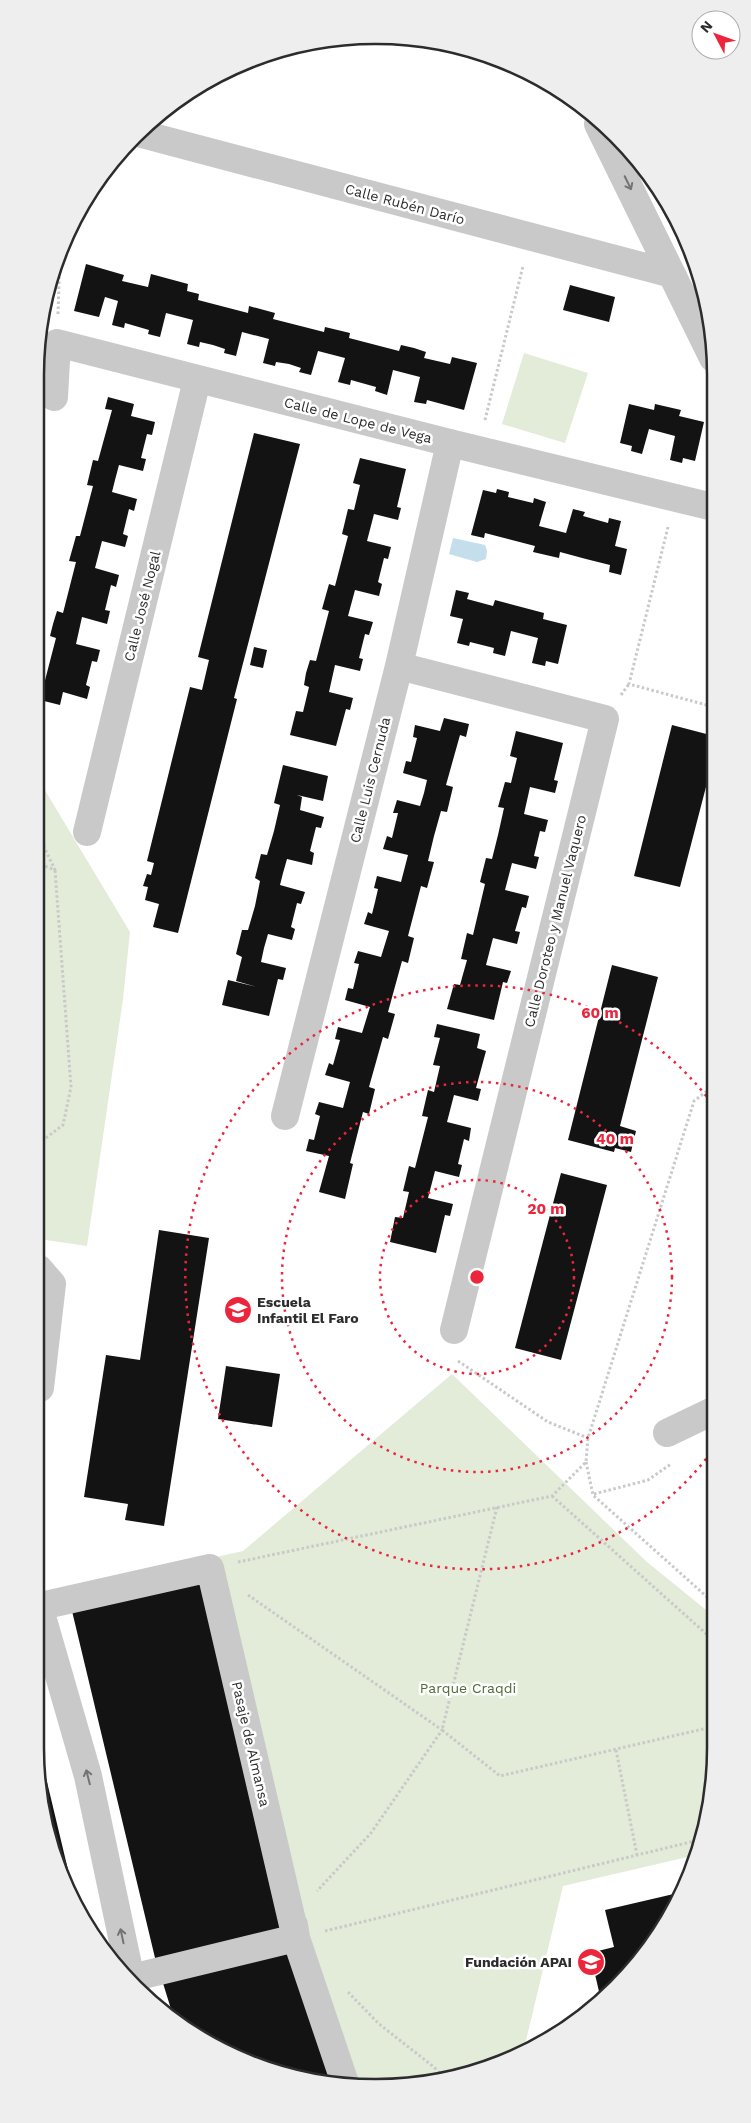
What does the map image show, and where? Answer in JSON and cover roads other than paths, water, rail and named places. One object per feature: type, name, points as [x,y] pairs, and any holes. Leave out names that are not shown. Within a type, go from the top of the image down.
[{"type":"street","points":[[603,135],[705,342]]},
{"type":"street","name":"Calle Rubén Darío","points":[[146,136],[672,274]]},
{"type":"street","name":"Calle de Lope de Vega","points":[[54,397],[57,343],[196,380],[707,506]]},
{"type":"street","name":"Calle José Nogal","points":[[87,832],[196,380]]},
{"type":"street","name":"Calle Luis Cernuda","points":[[285,1116],[399,666],[450,443]]},
{"type":"street","name":"Calle Doroteo y Manuel Vaquero","points":[[399,666],[605,719],[454,1330]]},
{"type":"street","points":[[44,1275],[52,1284],[44,1353]]},
{"type":"street","points":[[667,1433],[707,1414]]},
{"type":"street","name":"Pasaje de Almansa","points":[[44,1605],[210,1568],[295,1931],[343,2078]]},
{"type":"street","points":[[44,1623],[88,1776],[127,1968]]},
{"type":"street","points":[[137,1978],[295,1931]]},
{"type":"water","points":[[453,538],[485,545],[487,551],[486,559],[477,562],[449,554]]},
{"type":"place","name":"Escuela Infantil El Faro","points":[[238,1310]]},
{"type":"place","name":"Fundación APAI","points":[[591,1962]]},
{"type":"park label","name":"Parque Craqdi","points":[[468,1688]]}]
